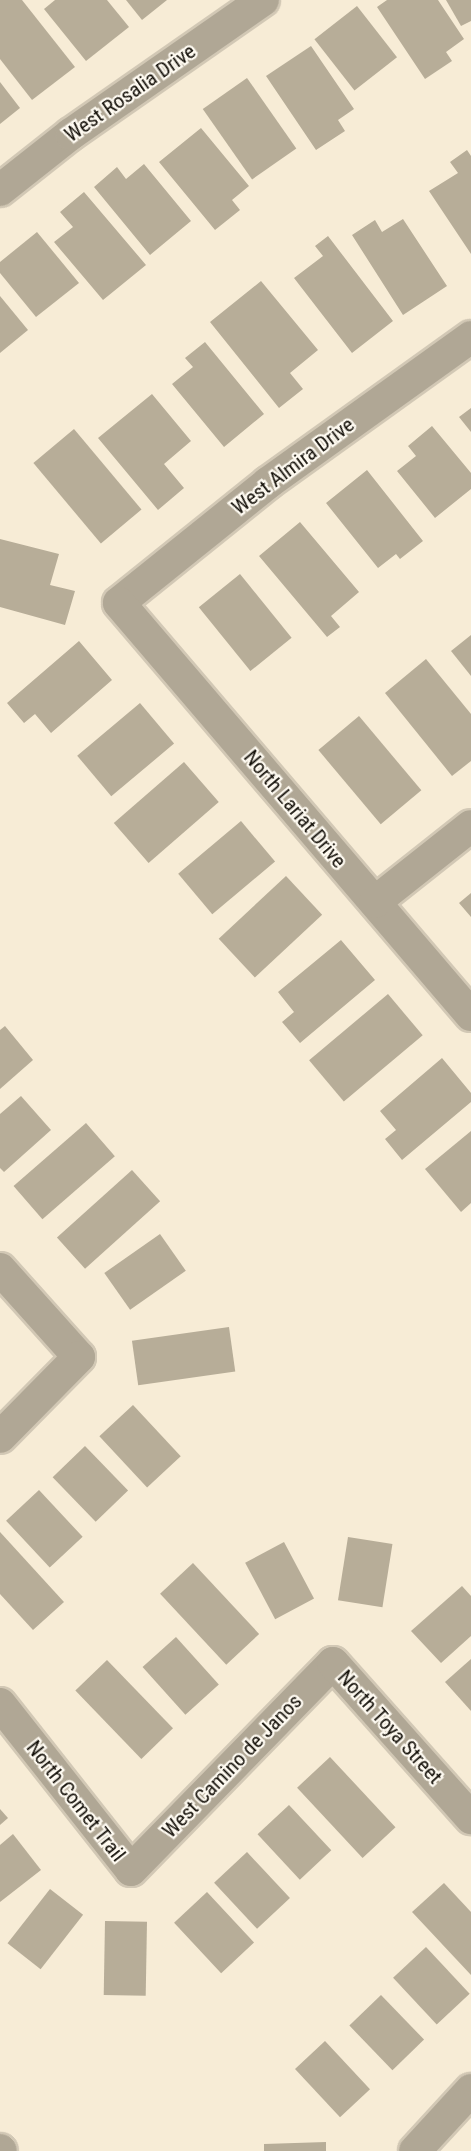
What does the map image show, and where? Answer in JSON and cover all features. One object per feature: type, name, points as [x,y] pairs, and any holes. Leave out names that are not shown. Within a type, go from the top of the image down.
[{"type":"street","name":"West Rosalia Drive","points":[[0,190],[71,134],[263,0]]},
{"type":"street","name":"West Almira Drive","points":[[119,603],[268,483],[471,337]]},
{"type":"street","name":"North Lariat Drive","points":[[119,603],[471,1015]]},
{"type":"street","points":[[375,902],[471,826]]},
{"type":"street","points":[[0,1269],[79,1357],[0,1437]]},
{"type":"street","name":"North Toya Street","points":[[333,1663],[471,1818]]},
{"type":"street","name":"West Camino de Janos","points":[[131,1870],[333,1663]]},
{"type":"street","name":"North Comet Trail","points":[[0,1704],[131,1870]]},
{"type":"street","points":[[415,2151],[471,2090]]},
{"type":"building","points":[[0,0],[22,0],[75,67],[32,100],[0,59]]},
{"type":"building","points":[[55,0],[107,0],[129,27],[86,61],[44,9]]},
{"type":"building","points":[[126,0],[167,0],[142,20]]},
{"type":"building","points":[[387,0],[438,0],[464,39],[446,52],[452,61],[425,79],[377,7]]},
{"type":"building","points":[[446,0],[471,0],[471,21],[461,26]]},
{"type":"building","points":[[357,6],[397,57],[354,90],[314,39]]},
{"type":"building","points":[[311,46],[354,109],[338,120],[345,131],[316,150],[266,76]]},
{"type":"building","points":[[247,78],[296,148],[252,179],[203,109]]},
{"type":"building","points":[[0,82],[20,108],[0,124]]},
{"type":"building","points":[[201,128],[249,186],[232,200],[240,210],[215,230],[159,162]]},
{"type":"building","points":[[467,150],[471,156],[471,254],[429,191],[458,173],[450,162]]},
{"type":"building","points":[[144,164],[191,221],[150,255],[94,187],[117,167],[126,179]]},
{"type":"building","points":[[84,192],[146,265],[103,300],[54,242],[73,227],[60,212]]},
{"type":"building","points":[[403,219],[447,286],[403,315],[352,235],[375,220],[382,232]]},
{"type":"building","points":[[37,232],[79,283],[36,317],[0,273],[0,262]]},
{"type":"building","points":[[328,236],[393,321],[352,353],[294,278],[323,256],[315,246]]},
{"type":"building","points":[[261,281],[318,350],[290,373],[303,389],[279,408],[210,322]]},
{"type":"building","points":[[0,296],[28,330],[0,353]]},
{"type":"building","points":[[205,342],[264,414],[224,447],[172,384],[193,367],[185,358]]},
{"type":"building","points":[[152,394],[191,441],[164,464],[184,488],[158,510],[98,438]]},
{"type":"building","points":[[471,408],[471,432],[459,417]]},
{"type":"building","points":[[432,426],[471,473],[471,489],[435,518],[397,471],[416,456],[408,446]]},
{"type":"building","points":[[74,429],[141,509],[101,544],[33,463]]},
{"type":"building","points":[[367,470],[423,541],[400,559],[396,554],[378,568],[326,503]]},
{"type":"building","points":[[300,522],[359,592],[331,616],[340,627],[327,637],[259,556]]},
{"type":"building","points":[[0,539],[59,554],[50,585],[75,591],[65,625],[0,607]]},
{"type":"building","points":[[240,574],[292,638],[250,671],[199,607]]},
{"type":"building","points":[[471,635],[471,676],[451,651]]},
{"type":"building","points":[[79,641],[112,680],[51,733],[35,714],[24,723],[7,703]]},
{"type":"building","points":[[426,659],[471,714],[471,761],[452,776],[385,693]]},
{"type":"building","points":[[140,703],[174,744],[111,796],[77,756]]},
{"type":"building","points":[[359,716],[421,790],[381,824],[318,750]]},
{"type":"building","points":[[184,762],[219,802],[149,863],[114,823]]},
{"type":"building","points":[[241,821],[275,862],[212,914],[178,874]]},
{"type":"building","points":[[286,876],[322,915],[255,978],[219,939]]},
{"type":"building","points":[[471,893],[471,917],[459,903]]},
{"type":"building","points":[[341,940],[375,980],[300,1043],[282,1022],[294,1012],[278,992]]},
{"type":"building","points":[[388,994],[423,1035],[344,1102],[309,1060]]},
{"type":"building","points":[[5,1026],[33,1060],[0,1089],[0,1030]]},
{"type":"building","points":[[442,1058],[471,1093],[471,1102],[402,1160],[385,1139],[396,1130],[380,1111]]},
{"type":"building","points":[[21,1096],[51,1130],[4,1172],[0,1168],[0,1114]]},
{"type":"building","points":[[86,1123],[115,1156],[42,1219],[14,1186]]},
{"type":"building","points":[[471,1131],[471,1203],[461,1212],[425,1169]]},
{"type":"building","points":[[132,1170],[160,1201],[85,1269],[57,1238]]},
{"type":"building","points":[[160,1234],[186,1271],[130,1310],[104,1273]]},
{"type":"building","points":[[229,1327],[235,1372],[138,1385],[132,1341]]},
{"type":"building","points":[[133,1405],[181,1456],[147,1488],[99,1436]]},
{"type":"building","points":[[85,1446],[128,1491],[96,1522],[53,1477]]},
{"type":"building","points":[[39,1490],[83,1537],[50,1567],[6,1521]]},
{"type":"building","points":[[0,1532],[64,1602],[33,1630],[0,1594]]},
{"type":"building","points":[[348,1537],[392,1544],[382,1607],[338,1600]]},
{"type":"building","points":[[284,1542],[314,1599],[275,1619],[245,1563]]},
{"type":"building","points":[[193,1563],[259,1634],[226,1665],[160,1594]]},
{"type":"building","points":[[462,1586],[471,1596],[471,1636],[441,1663],[411,1631]]},
{"type":"building","points":[[176,1637],[219,1685],[185,1715],[143,1667]]},
{"type":"building","points":[[471,1659],[471,1711],[445,1682]]},
{"type":"building","points":[[107,1660],[173,1728],[141,1759],[75,1691]]},
{"type":"building","points":[[330,1757],[395,1827],[363,1858],[297,1788]]},
{"type":"building","points":[[289,1805],[331,1850],[300,1880],[258,1834]]},
{"type":"building","points":[[0,1809],[8,1818],[0,1825]]},
{"type":"building","points":[[13,1834],[41,1870],[0,1902],[0,1845]]},
{"type":"building","points":[[247,1852],[290,1898],[257,1929],[214,1883]]},
{"type":"building","points":[[444,1883],[471,1912],[471,1975],[412,1912]]},
{"type":"building","points":[[50,1889],[83,1915],[41,1969],[8,1943]]},
{"type":"building","points":[[207,1892],[254,1942],[221,1973],[174,1923]]},
{"type":"building","points":[[105,1921],[147,1922],[146,1996],[104,1995]]},
{"type":"building","points":[[426,1947],[470,1994],[437,2024],[393,1978]]},
{"type":"building","points":[[381,1995],[424,2040],[392,2070],[349,2026]]},
{"type":"building","points":[[325,2041],[370,2089],[340,2117],[295,2069]]},
{"type":"building","points":[[326,2142],[326,2151],[264,2151],[264,2144]]}]
